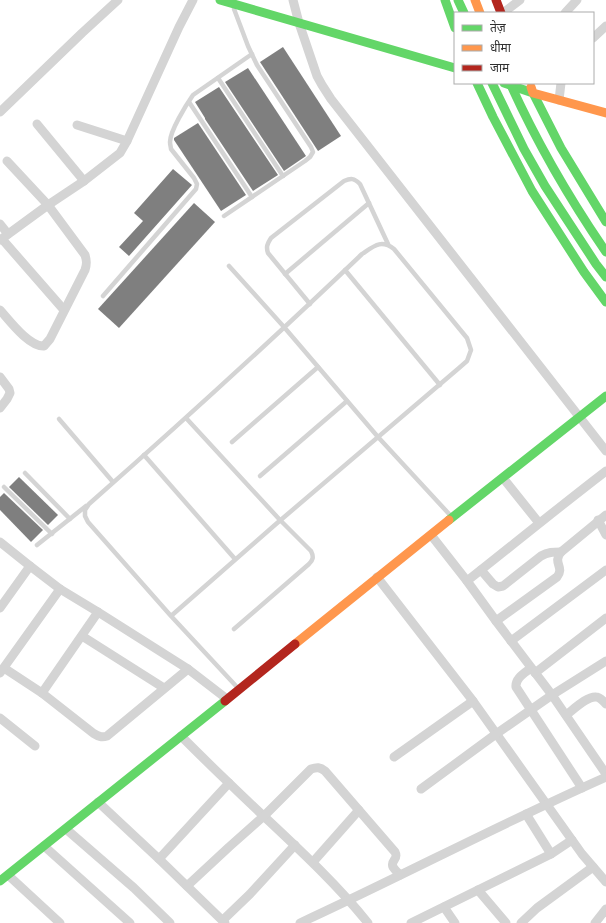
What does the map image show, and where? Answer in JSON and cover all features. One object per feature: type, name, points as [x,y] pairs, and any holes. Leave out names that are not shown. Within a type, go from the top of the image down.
[{"type":"main road","points":[[220,0],[232,4],[250,5],[299,23],[454,68]]},
{"type":"main road","points":[[445,0],[454,25]]},
{"type":"main road","points":[[458,0],[464,12]]},
{"type":"main road","points":[[475,0],[480,12]]},
{"type":"main road","points":[[496,0],[502,12]]},
{"type":"main road","points":[[477,84],[532,191],[584,272],[606,302]]},
{"type":"main road","points":[[492,84],[521,143],[545,186],[606,277]]},
{"type":"main road","points":[[507,84],[533,93],[606,113]]},
{"type":"main road","points":[[510,84],[534,135],[562,184],[606,252]]},
{"type":"main road","points":[[529,84],[561,148],[606,222]]},
{"type":"main road","points":[[0,881],[377,577],[606,396]]},
{"type":"street","points":[[0,112],[118,0]]},
{"type":"street","points":[[3,238],[84,181],[120,153],[127,141],[179,26],[193,0]]},
{"type":"street","points":[[293,0],[299,23],[317,76],[331,99],[606,451]]},
{"type":"street","points":[[503,12],[520,0]]},
{"type":"street","points":[[566,12],[577,0]]},
{"type":"street","points":[[594,37],[606,26]]},
{"type":"street","points":[[559,100],[561,84]]},
{"type":"street","points":[[37,124],[84,181]]},
{"type":"street","points":[[77,125],[127,141]]},
{"type":"street","points":[[0,310],[24,336],[32,342],[44,346],[50,339],[87,265],[85,255],[48,205],[7,161]]},
{"type":"street","points":[[0,224],[3,238],[64,310]]},
{"type":"street","points":[[0,377],[9,389],[10,393],[0,408]]},
{"type":"street","points":[[468,581],[606,470]]},
{"type":"street","points":[[503,478],[539,523]]},
{"type":"street","points":[[496,621],[557,577],[560,574],[560,568],[557,559],[561,552],[606,514]]},
{"type":"street","points":[[598,520],[606,535]]},
{"type":"street","points":[[431,535],[468,581],[552,695],[606,774]]},
{"type":"street","points":[[0,542],[60,589],[188,669],[227,699]]},
{"type":"street","points":[[481,570],[493,584],[498,587],[503,586],[546,553],[561,552]]},
{"type":"street","points":[[0,608],[30,566]]},
{"type":"street","points":[[511,641],[606,570]]},
{"type":"street","points":[[377,577],[473,701],[582,854],[606,882]]},
{"type":"street","points":[[60,589],[2,671],[42,693],[93,733],[98,736],[107,736],[188,669]]},
{"type":"street","points":[[42,693],[98,612]]},
{"type":"street","points":[[582,788],[515,684],[518,678],[533,670],[606,618]]},
{"type":"street","points":[[82,636],[164,688]]},
{"type":"street","points":[[421,789],[552,695],[606,661]]},
{"type":"street","points":[[566,715],[590,698],[597,696],[606,704]]},
{"type":"street","points":[[394,757],[473,701]]},
{"type":"street","points":[[0,718],[35,746]]},
{"type":"street","points":[[181,736],[295,845],[349,900],[367,921]]},
{"type":"street","points":[[187,886],[264,816],[311,769],[316,767],[325,771],[395,852],[397,855],[392,865],[400,875]]},
{"type":"street","points":[[300,923],[606,777]]},
{"type":"street","points":[[159,859],[229,783]]},
{"type":"street","points":[[98,802],[224,922],[295,845]]},
{"type":"street","points":[[312,862],[359,810]]},
{"type":"street","points":[[526,814],[551,854]]},
{"type":"street","points":[[66,829],[134,888],[170,923]]},
{"type":"street","points":[[411,923],[551,854],[572,840]]},
{"type":"street","points":[[44,846],[130,923]]},
{"type":"street","points":[[521,923],[537,908],[593,867]]},
{"type":"street","points":[[8,875],[60,923]]},
{"type":"street","points":[[478,890],[506,923]]},
{"type":"street","points":[[444,907],[455,923]]},
{"type":"street","points":[[595,923],[606,909]]},
{"type":"street","points":[[355,923],[367,921]]},
{"type":"lane","points":[[224,216],[310,157],[313,152],[257,65],[232,4]]},
{"type":"lane","points":[[103,296],[196,189],[197,184],[194,178],[171,149],[170,143],[173,131],[189,102],[193,96],[252,54]]},
{"type":"lane","points":[[218,78],[283,176]]},
{"type":"lane","points":[[189,102],[252,197]]},
{"type":"lane","points":[[171,616],[280,520],[440,385],[467,361],[472,350],[467,338],[394,249],[388,244],[360,184],[355,179],[349,178],[344,181],[271,238],[267,244],[268,253],[310,304]]},
{"type":"lane","points":[[285,274],[369,203]]},
{"type":"lane","points":[[37,545],[89,504],[186,418],[362,254],[379,244],[388,244]]},
{"type":"lane","points":[[229,266],[284,327],[378,437],[452,517]]},
{"type":"lane","points":[[345,270],[440,385]]},
{"type":"lane","points":[[232,442],[318,367]]},
{"type":"lane","points":[[260,476],[347,401]]},
{"type":"lane","points":[[186,418],[280,520],[311,551],[313,555],[313,560],[309,564],[234,629]]},
{"type":"lane","points":[[59,419],[113,482]]},
{"type":"lane","points":[[144,455],[235,560]]},
{"type":"lane","points":[[25,473],[70,518]]},
{"type":"lane","points":[[4,488],[52,534]]},
{"type":"lane","points":[[89,504],[85,510],[85,516],[88,522],[171,616],[239,689]]},
{"type":"building","points":[[283,47],[341,136],[318,151],[260,62]]},
{"type":"building","points":[[248,68],[306,156],[284,171],[225,82]]},
{"type":"building","points":[[219,87],[278,175],[253,191],[195,102]]},
{"type":"building","points":[[198,123],[246,195],[221,211],[174,140],[174,138]]},
{"type":"building","points":[[173,169],[192,185],[129,256],[119,247],[143,221],[134,213]]},
{"type":"building","points":[[194,203],[215,222],[119,328],[98,309]]},
{"type":"building","points":[[19,477],[58,515],[48,525],[9,487]]},
{"type":"building","points":[[4,493],[43,530],[31,542],[0,510],[0,497]]},
{"type":"traffic: fast","points":[[220,0],[454,68]]},
{"type":"traffic: fast","points":[[445,0],[454,25]]},
{"type":"traffic: fast","points":[[458,0],[464,12]]},
{"type":"traffic: fast","points":[[477,84],[532,191],[584,272],[606,302]]},
{"type":"traffic: fast","points":[[492,84],[524,149],[545,186],[606,277]]},
{"type":"traffic: fast","points":[[507,84],[533,93],[561,148],[606,222]]},
{"type":"traffic: fast","points":[[510,84],[554,170],[606,252]]},
{"type":"traffic: fast","points":[[449,520],[606,396]]},
{"type":"traffic: fast","points":[[0,881],[225,701]]},
{"type":"traffic: slow","points":[[475,0],[480,12]]},
{"type":"traffic: slow","points":[[531,87],[533,93],[606,113]]},
{"type":"traffic: slow","points":[[295,644],[449,520]]},
{"type":"traffic: jam","points":[[496,0],[501,12]]},
{"type":"traffic: jam","points":[[225,701],[295,644]]}]
